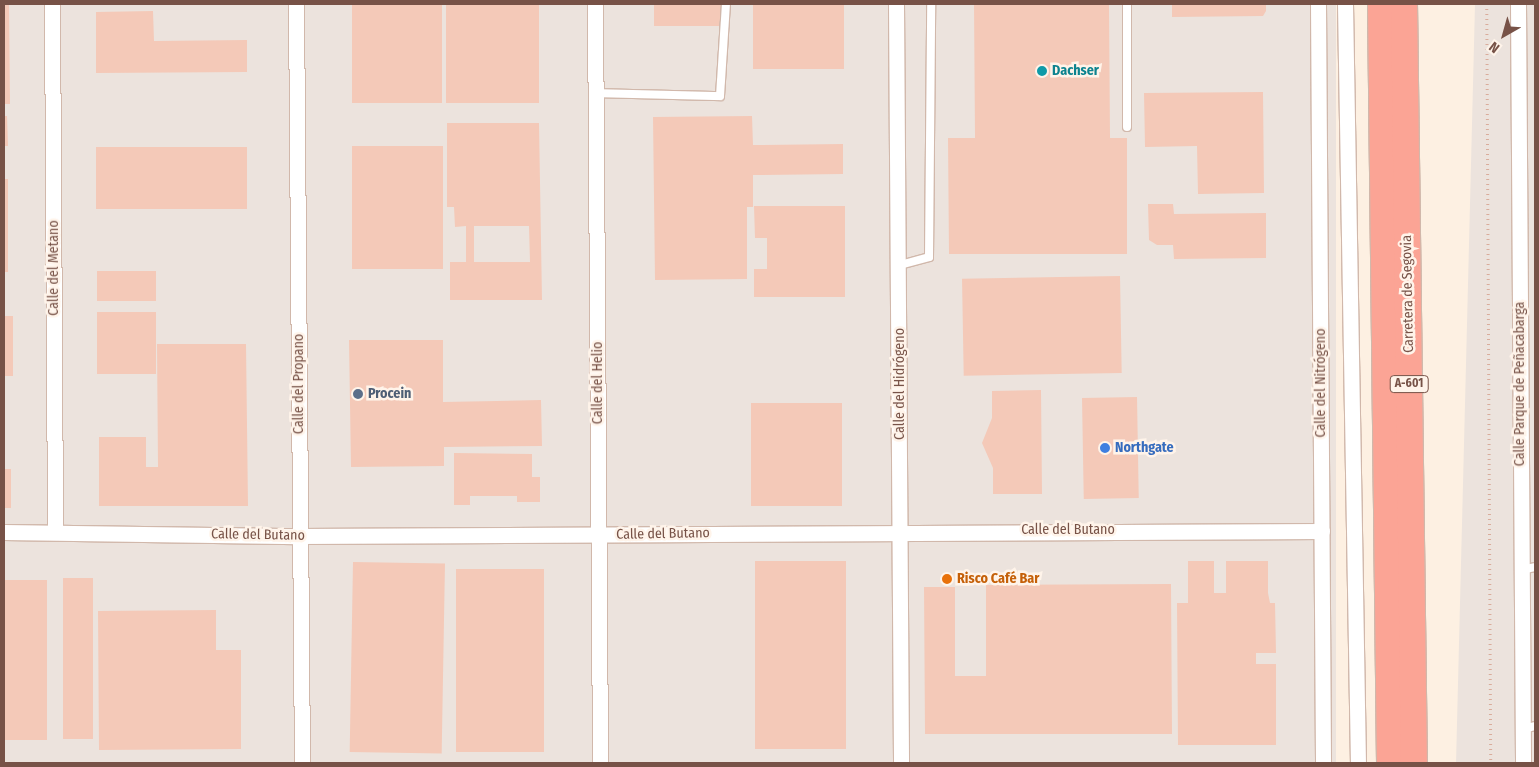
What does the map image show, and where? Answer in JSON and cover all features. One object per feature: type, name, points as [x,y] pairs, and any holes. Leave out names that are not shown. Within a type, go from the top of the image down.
[{"type":"highway","name":"Carretera de Segovia","points":[[1382,4],[1390,763]]},
{"type":"highway","name":"Carretera de Segovia","points":[[1404,4],[1414,763]]},
{"type":"street","name":"Calle del Metano","points":[[52,4],[55,532]]},
{"type":"street","name":"Calle del Propano","points":[[296,4],[302,763]]},
{"type":"street","name":"Calle del Helio","points":[[595,4],[600,763]]},
{"type":"street","name":"Calle del Hidrógeno","points":[[896,4],[900,265],[899,531],[901,763]]},
{"type":"street","name":"Calle del Nitrógeno","points":[[1318,4],[1323,763]]},
{"type":"street","points":[[1345,4],[1358,763]]},
{"type":"street","name":"Calle Parque de Peñacabarga","points":[[1518,4],[1529,644],[1529,728],[1523,763]]},
{"type":"street","name":"Calle del Butano","points":[[4,532],[300,536],[899,531],[1322,531]]},
{"type":"lane","points":[[596,93],[720,96],[726,4]]},
{"type":"lane","points":[[900,265],[929,257],[931,4]]},
{"type":"lane","points":[[1127,4],[1127,127]]},
{"type":"path","points":[[1487,4],[1491,763]]},
{"type":"shaded area","points":[[4,4],[1336,4],[1336,763],[4,763]]},
{"type":"shaded area","points":[[1475,4],[1535,4],[1535,763],[1456,763]]},
{"type":"building","points":[[4,4],[9,4],[10,104],[4,104]]},
{"type":"building","points":[[352,4],[442,4],[442,103],[352,103]]},
{"type":"building","points":[[446,4],[539,4],[539,103],[446,103]]},
{"type":"building","points":[[654,4],[721,4],[721,26],[654,26]]},
{"type":"building","points":[[753,4],[844,4],[844,69],[753,69]]},
{"type":"building","name":"Dachser","points":[[974,4],[1109,4],[1110,138],[1127,138],[1127,254],[949,254],[948,138],[975,138]]},
{"type":"building","points":[[1172,4],[1266,4],[1266,11],[1263,16],[1172,17]]},
{"type":"building","points":[[153,11],[154,41],[247,40],[247,72],[96,73],[96,12]]},
{"type":"building","points":[[1263,92],[1264,193],[1198,194],[1197,146],[1145,147],[1144,93]]},
{"type":"building","points":[[4,116],[7,116],[8,146],[4,146]]},
{"type":"building","points":[[752,116],[753,145],[843,144],[843,174],[753,175],[753,207],[747,207],[747,279],[655,280],[653,117]]},
{"type":"building","points":[[447,123],[539,123],[542,300],[450,300],[450,262],[466,262],[466,226],[455,227],[454,207],[447,207]],"holes":[[[474,226],[529,226],[530,262],[474,262]]]},
{"type":"building","points":[[352,146],[443,146],[443,269],[352,269]]},
{"type":"building","points":[[96,147],[247,147],[247,209],[96,209]]},
{"type":"building","points":[[4,179],[8,179],[8,272],[4,272]]},
{"type":"building","points":[[1148,204],[1173,204],[1174,214],[1266,213],[1266,258],[1174,259],[1173,245],[1157,245],[1149,240]]},
{"type":"building","points":[[754,206],[845,206],[845,297],[754,297],[754,269],[767,269],[767,238],[755,238]]},
{"type":"building","points":[[97,271],[156,271],[156,301],[97,301]]},
{"type":"building","points":[[1120,276],[1122,373],[964,376],[962,279]]},
{"type":"building","points":[[97,312],[156,312],[156,374],[97,374]]},
{"type":"building","points":[[4,316],[13,316],[13,376],[4,376]]},
{"type":"building","points":[[349,340],[443,340],[443,402],[541,400],[542,446],[444,447],[444,466],[351,467]]},
{"type":"building","points":[[157,344],[246,344],[248,506],[99,506],[99,437],[146,437],[146,467],[158,467]]},
{"type":"building","points":[[1041,390],[1042,494],[993,494],[993,468],[982,443],[992,418],[992,391]]},
{"type":"building","points":[[1137,397],[1139,498],[1084,499],[1082,398]]},
{"type":"building","points":[[751,403],[842,403],[842,506],[751,506]]},
{"type":"building","points":[[454,453],[532,454],[532,477],[540,477],[540,502],[517,502],[517,496],[470,496],[470,505],[454,505]]},
{"type":"building","points":[[4,469],[11,469],[11,508],[4,508]]},
{"type":"building","points":[[755,561],[846,561],[846,749],[755,749]]},
{"type":"building","points":[[1188,561],[1214,561],[1214,593],[1226,593],[1226,561],[1268,561],[1268,593],[1270,603],[1275,603],[1276,653],[1256,653],[1256,664],[1276,664],[1276,745],[1178,745],[1177,603],[1188,603]]},
{"type":"building","points":[[353,562],[445,564],[442,754],[350,752]]},
{"type":"building","points":[[456,569],[544,569],[544,752],[456,752]]},
{"type":"building","points":[[63,578],[93,578],[93,739],[63,739]]},
{"type":"building","points":[[4,580],[47,580],[47,740],[4,740]]},
{"type":"building","points":[[1171,584],[1172,734],[925,734],[924,587],[955,587],[955,676],[986,676],[986,585]]},
{"type":"building","points":[[216,610],[216,650],[241,650],[241,749],[99,750],[98,611]]},
{"type":"place","name":"Dachser","points":[[1042,71]]},
{"type":"place","name":"Procein","points":[[358,394]]},
{"type":"place","name":"Northgate","points":[[1105,448]]},
{"type":"place","name":"Risco Café Bar","points":[[947,579]]}]
